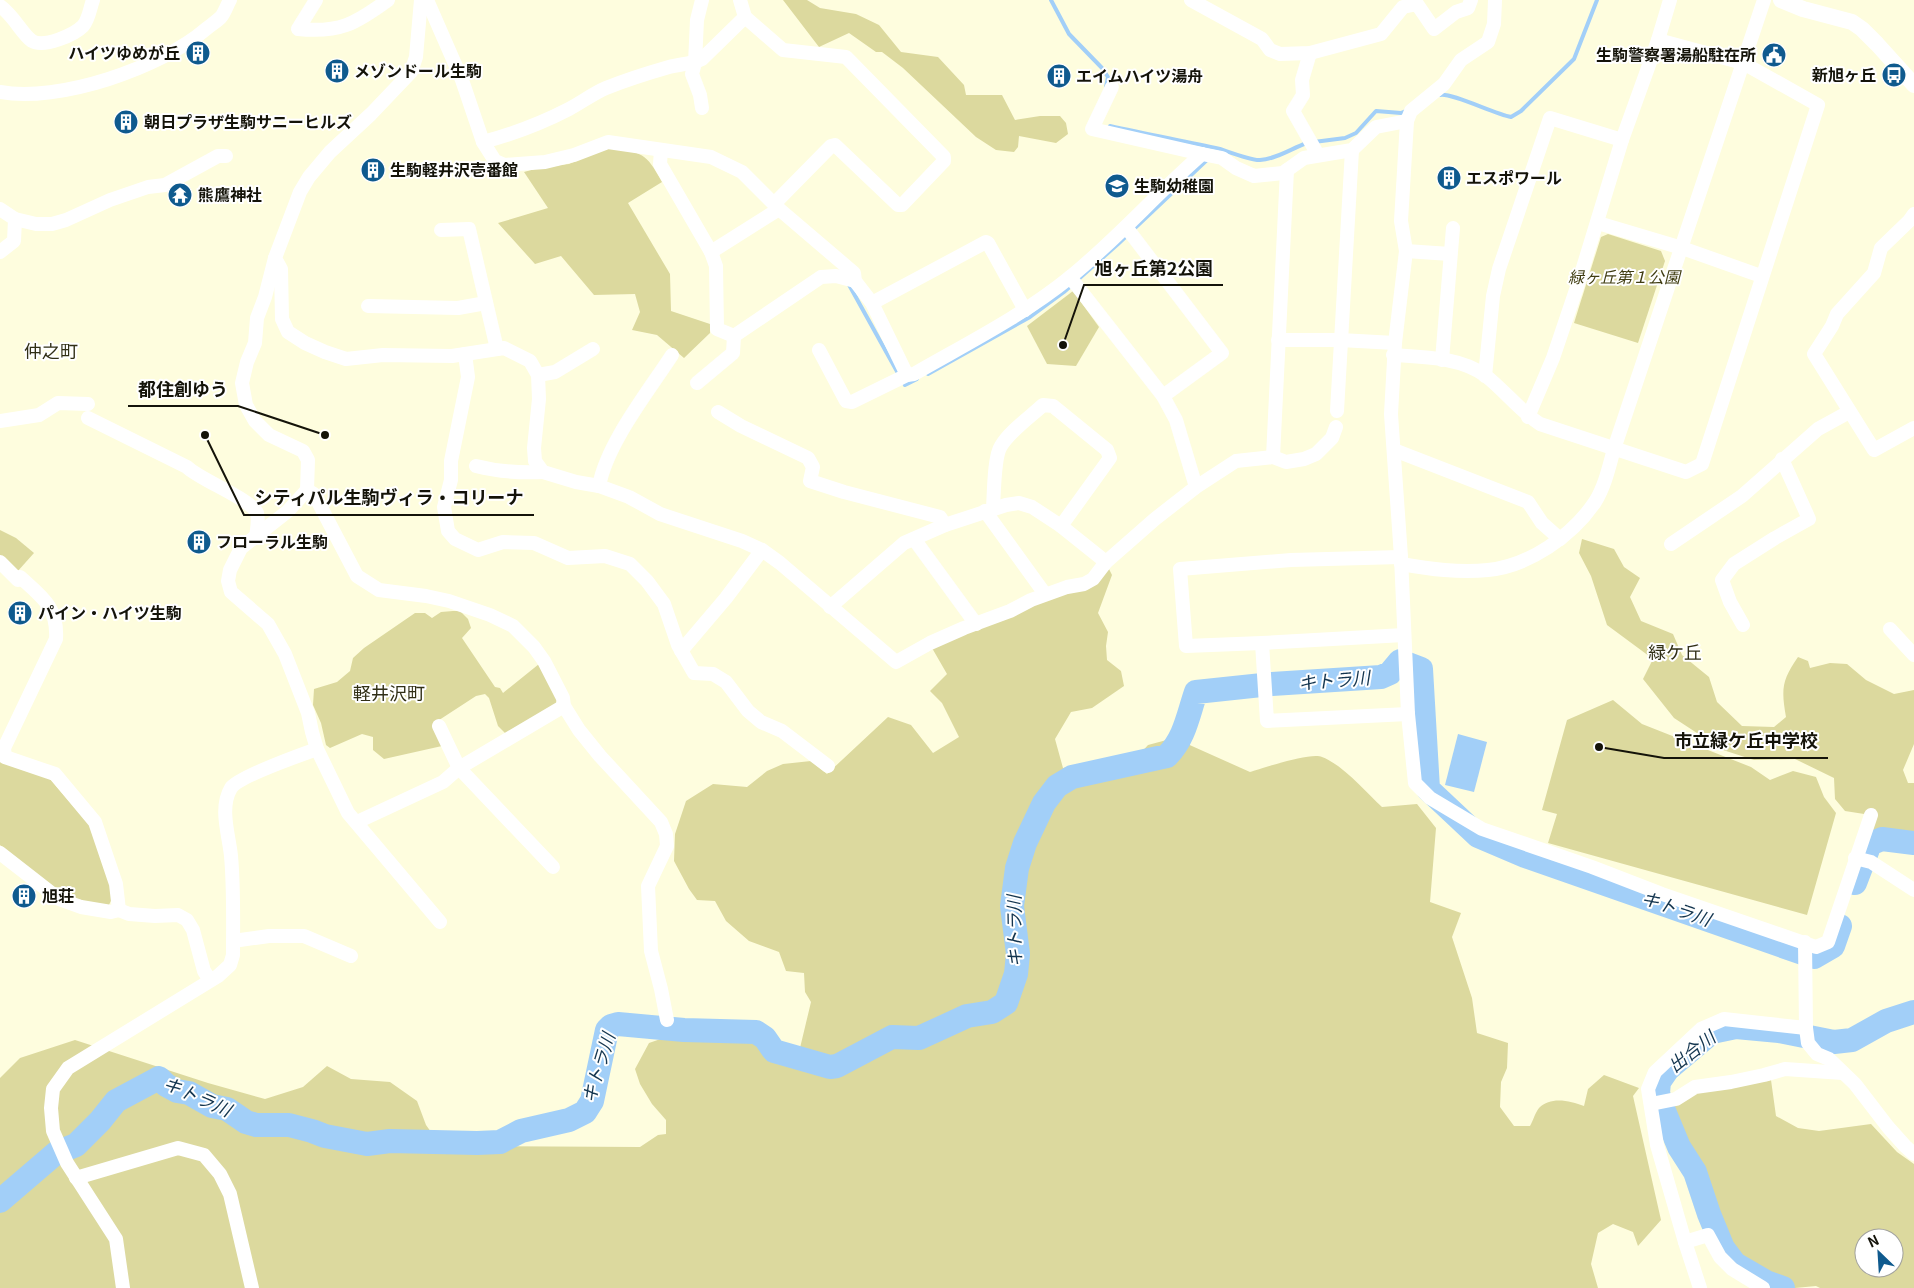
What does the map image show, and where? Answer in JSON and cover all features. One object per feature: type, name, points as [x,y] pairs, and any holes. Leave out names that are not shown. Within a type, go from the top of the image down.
[{"type":"street","points":[[0,6],[9,13],[33,42],[46,44],[69,35],[83,26],[93,0]]},
{"type":"street","points":[[0,92],[17,95],[72,89],[128,73],[155,62],[199,36],[221,17],[230,0]]},
{"type":"street","points":[[316,0],[298,29],[316,31],[342,28],[368,14],[388,0]]},
{"type":"street","points":[[421,0],[416,57],[411,72],[371,114],[330,152],[310,177],[300,192],[275,258],[257,318],[254,343],[242,383],[246,405],[254,421],[269,436],[303,451],[308,460],[307,490],[288,511],[241,548],[235,557],[228,581],[231,592],[268,624],[276,636],[301,693],[317,749],[348,813],[440,922]]},
{"type":"street","points":[[427,0],[462,80],[483,142],[491,158],[504,165],[545,162],[574,155],[608,142],[711,157],[742,172],[777,206],[854,273],[855,280],[872,304],[907,375]]},
{"type":"street","points":[[702,0],[697,20],[695,63],[692,74],[700,95],[702,108]]},
{"type":"street","points":[[711,252],[777,206],[831,146],[835,145],[898,205],[902,204],[944,161],[944,157],[846,57],[784,50],[745,17],[740,0]]},
{"type":"street","points":[[1191,0],[1262,39],[1270,50],[1280,54],[1310,54],[1381,34],[1403,7],[1417,4],[1434,29],[1456,12],[1468,8],[1471,0]]},
{"type":"street","points":[[1495,0],[1494,24],[1488,42],[1461,60],[1444,84],[1411,111],[1408,121],[1401,221],[1406,251],[1394,349],[1391,414],[1401,560],[1408,714],[1415,782],[1430,798],[1482,829],[1592,867],[1662,894],[1816,946],[1828,942],[1871,815]]},
{"type":"street","points":[[1528,416],[1552,358],[1598,223],[1622,140],[1658,40],[1670,0]]},
{"type":"street","points":[[1404,634],[1186,646],[1180,569],[1292,560],[1401,560],[1458,571],[1490,570],[1519,562],[1560,539],[1595,502],[1606,478],[1614,449],[1764,0]]},
{"type":"street","points":[[1781,0],[1809,11],[1852,22],[1862,28],[1907,73],[1914,85]]},
{"type":"street","points":[[483,142],[540,123],[570,109],[605,88],[667,67],[682,63],[695,63],[702,59],[745,17]]},
{"type":"street","points":[[1278,340],[1340,340],[1394,349],[1466,365],[1485,376],[1528,416],[1540,424],[1686,472],[1702,464],[1761,276],[1818,105],[1742,63],[1658,40]]},
{"type":"street","points":[[1310,54],[1302,80],[1304,95],[1293,111],[1318,155]]},
{"type":"street","points":[[1112,87],[1092,129],[1222,158],[1236,168],[1254,176],[1283,173],[1304,158],[1352,150],[1376,127],[1408,121]]},
{"type":"street","points":[[1485,376],[1493,296],[1499,269],[1550,118],[1622,140]]},
{"type":"street","points":[[661,150],[660,164],[711,252],[716,266],[717,329],[734,336]]},
{"type":"street","points":[[1337,411],[1352,150]]},
{"type":"street","points":[[818,350],[846,400],[852,402],[907,375],[914,374],[1025,310],[1070,278],[1202,154]]},
{"type":"street","points":[[0,209],[15,219],[36,224],[52,224],[148,187],[165,185],[218,156],[226,156]]},
{"type":"street","points":[[1273,457],[1287,170]]},
{"type":"street","points":[[1914,214],[1881,248],[1874,273],[1837,314],[1832,326],[1814,354],[1874,450],[1914,428]]},
{"type":"street","points":[[0,252],[14,241],[15,219]]},
{"type":"street","points":[[1598,223],[1682,248],[1761,276]]},
{"type":"street","points":[[1126,227],[1222,354],[1163,396]]},
{"type":"street","points":[[1442,360],[1453,228]]},
{"type":"street","points":[[441,230],[470,229],[497,349]]},
{"type":"street","points":[[872,304],[986,242],[1025,310]]},
{"type":"street","points":[[1406,251],[1450,254]]},
{"type":"street","points":[[275,258],[280,269],[282,319],[288,332],[305,343],[326,352],[346,359],[383,355],[452,356],[504,348],[530,361],[538,375],[539,399],[534,454],[535,461],[543,472]]},
{"type":"street","points":[[734,336],[822,277],[836,276],[855,280]]},
{"type":"street","points":[[1070,278],[1163,396],[1176,420],[1196,487]]},
{"type":"street","points":[[368,306],[458,308],[486,303]]},
{"type":"street","points":[[697,383],[733,353],[734,336]]},
{"type":"street","points":[[538,375],[555,372],[593,349]]},
{"type":"street","points":[[465,354],[468,377],[458,420],[451,461],[451,480],[444,508],[448,531],[455,539],[478,550],[503,542],[534,543],[568,558],[605,556],[630,564],[647,581],[664,604],[681,651],[694,673],[713,674],[726,682],[748,711],[761,722],[782,730],[828,766]]},
{"type":"street","points":[[599,486],[602,471],[625,426],[672,356]]},
{"type":"street","points":[[0,421],[39,415],[58,402],[88,411],[253,507],[258,520],[256,537]]},
{"type":"street","points":[[1045,594],[989,510],[1000,447],[1043,405],[1053,406],[1107,450],[1110,458],[1061,526]]},
{"type":"street","points":[[718,412],[741,426],[808,458],[813,467],[810,481],[940,518],[945,525]]},
{"type":"street","points":[[1671,544],[1742,496],[1818,429],[1849,412]]},
{"type":"street","points":[[476,466],[519,473],[543,472],[576,482],[599,486],[629,497],[660,514],[742,541],[762,550],[780,563],[896,662],[930,643],[1010,611],[1045,594],[1084,584],[1094,579],[1106,562],[1155,518],[1196,487],[1236,461],[1273,457],[1286,462],[1304,459],[1316,454],[1332,438],[1336,427]]},
{"type":"street","points":[[1394,450],[1528,502],[1542,523],[1560,539]]},
{"type":"street","points":[[1743,625],[1730,602],[1722,580],[1734,564],[1809,519],[1782,459]]},
{"type":"street","points":[[307,490],[314,494],[357,576],[378,590],[426,596],[449,602],[490,615],[513,626],[534,647],[544,661],[563,698],[564,706],[579,730],[600,756],[661,822],[666,834],[667,846],[648,886],[651,951],[667,1020]]},
{"type":"street","points":[[830,607],[904,543],[945,525],[989,510],[1019,504],[1032,507],[1061,526],[1106,562]]},
{"type":"street","points":[[914,539],[976,624]]},
{"type":"street","points":[[681,651],[726,598],[762,550]]},
{"type":"street","points":[[0,562],[48,603],[56,627],[56,640],[4,748],[5,757],[55,774],[94,822],[116,884],[119,910]]},
{"type":"street","points":[[1890,629],[1914,655]]},
{"type":"street","points":[[1262,643],[1267,722],[1408,714]]},
{"type":"street","points":[[357,822],[443,782],[459,768],[564,706]]},
{"type":"street","points":[[438,726],[459,768],[553,867]]},
{"type":"street","points":[[123,1288],[116,1239],[67,1163],[53,1130],[51,1108],[53,1089],[68,1068],[218,976],[230,965],[233,955],[231,855],[226,822],[227,804],[231,788],[240,781],[274,765],[317,749]]},
{"type":"street","points":[[1,854],[59,899],[81,907],[110,912],[119,910],[129,914],[178,915],[187,920],[193,930],[204,971],[210,980]]},
{"type":"street","points":[[1855,858],[1871,862],[1914,890]]},
{"type":"street","points":[[233,942],[269,936],[304,936],[351,956]]},
{"type":"street","points":[[1805,942],[1806,1028],[1808,1043],[1817,1054],[1829,1059],[1865,1096],[1888,1128],[1914,1154]]},
{"type":"street","points":[[1700,1288],[1657,1145],[1648,1089],[1655,1072],[1701,1030],[1724,1019],[1806,1028]]},
{"type":"street","points":[[1651,1104],[1676,1099],[1694,1087],[1717,1085],[1764,1075],[1785,1068],[1843,1073]]},
{"type":"street","points":[[76,1178],[150,1158],[178,1148],[204,1155],[220,1174],[230,1194],[252,1288]]},
{"type":"street","points":[[1685,1242],[1708,1235],[1720,1258],[1732,1269],[1763,1288]]},
{"type":"green space","points":[[783,0],[807,0],[820,8],[856,14],[879,25],[901,52],[938,57],[964,85],[966,95],[1002,95],[1015,120],[1040,116],[1060,116],[1066,123],[1068,134],[1056,143],[1019,136],[1018,147],[1014,152],[996,150],[976,137],[903,68],[882,52],[876,52],[849,33],[819,47]]},
{"type":"green space","points":[[610,147],[630,151],[647,159],[662,182],[628,203],[670,274],[671,311],[710,324],[710,333],[684,358],[657,335],[632,330],[640,312],[635,294],[594,295],[561,256],[535,264],[498,223],[548,208],[524,172],[542,167],[569,164]]},
{"type":"green space","name":"緑ヶ丘第１公園","points":[[1608,234],[1661,251],[1665,261],[1638,343],[1574,323],[1601,237]]},
{"type":"green space","points":[[1073,291],[1099,327],[1076,366],[1047,364],[1027,326]]},
{"type":"green space","points":[[0,530],[16,538],[34,553],[17,572],[0,555]]},
{"type":"green space","points":[[1582,539],[1614,549],[1624,567],[1640,578],[1630,597],[1641,621],[1673,634],[1682,655],[1709,677],[1717,702],[1742,726],[1774,727],[1786,717],[1784,685],[1798,657],[1808,661],[1810,668],[1830,663],[1847,664],[1866,680],[1894,694],[1914,690],[1914,744],[1903,770],[1908,783],[1914,783],[1914,836],[1871,832],[1877,816],[1845,811],[1835,799],[1834,778],[1795,759],[1754,760],[1723,750],[1674,718],[1643,679],[1653,659],[1607,625],[1591,576],[1579,553]]},
{"type":"green space","points":[[1108,567],[1112,575],[1098,613],[1108,632],[1107,660],[1121,671],[1124,686],[1092,708],[1071,712],[1055,739],[1063,768],[1101,760],[1137,757],[1148,745],[1174,738],[1250,772],[1298,758],[1322,757],[1346,772],[1382,807],[1417,804],[1436,828],[1430,902],[1461,913],[1452,937],[1472,998],[1477,1033],[1508,1043],[1507,1068],[1501,1082],[1500,1107],[1514,1126],[1530,1126],[1539,1108],[1549,1102],[1567,1101],[1584,1106],[1588,1089],[1604,1075],[1639,1088],[1633,1096],[1661,1220],[1638,1246],[1633,1232],[1613,1224],[1598,1233],[1591,1264],[1598,1288],[0,1288],[0,1078],[20,1058],[75,1040],[208,1083],[265,1099],[303,1087],[327,1066],[351,1079],[390,1082],[417,1101],[426,1125],[441,1146],[640,1147],[658,1135],[666,1134],[666,1120],[652,1104],[640,1084],[635,1069],[649,1043],[675,1034],[755,1035],[783,1062],[800,1048],[811,1002],[805,992],[804,973],[786,971],[779,952],[749,941],[726,921],[715,901],[697,900],[689,889],[674,861],[675,834],[686,801],[713,784],[747,787],[767,771],[783,764],[811,761],[827,774],[888,717],[911,725],[933,753],[959,737],[942,703],[930,691],[947,674],[932,648]]},
{"type":"green space","points":[[460,611],[468,619],[471,628],[462,638],[495,687],[500,688],[503,693],[539,664],[557,699],[556,704],[506,734],[498,726],[489,698],[485,694],[476,696],[433,724],[442,746],[384,759],[373,750],[373,737],[362,734],[330,748],[326,745],[321,723],[313,705],[314,689],[337,682],[350,671],[353,658],[364,648],[415,613],[425,613],[432,618],[441,612]]},
{"type":"green space","points":[[1613,700],[1642,724],[1751,767],[1770,780],[1793,771],[1816,777],[1824,797],[1836,813],[1807,915],[1548,843],[1557,814],[1542,810],[1567,720]]},
{"type":"green space","points":[[0,762],[31,770],[49,778],[92,828],[114,894],[109,905],[82,904],[80,899],[74,902],[61,895],[0,845]]},
{"type":"green space","points":[[1771,1080],[1776,1116],[1798,1128],[1819,1131],[1871,1124],[1897,1152],[1914,1164],[1914,1288],[1820,1288],[1816,1286],[1795,1288],[1774,1280],[1739,1261],[1724,1242],[1707,1191],[1693,1161],[1681,1142],[1666,1108],[1692,1093]]},
{"type":"water","points":[[1458,734],[1487,742],[1474,792],[1445,785]]},
{"type":"waterway","points":[[1051,0],[1069,34],[1102,68],[1108,77],[1106,87]]},
{"type":"waterway","points":[[1440,95],[1453,97],[1511,117],[1521,111],[1574,59],[1597,0]]},
{"type":"waterway","points":[[1314,142],[1345,138],[1356,133],[1376,111],[1401,113],[1408,110]]},
{"type":"waterway","points":[[1110,126],[1220,149],[1257,160],[1272,158],[1307,143]]},
{"type":"waterway","points":[[928,374],[1030,317],[1064,292],[1208,159]]},
{"type":"waterway","points":[[848,283],[899,375]]},
{"type":"waterway","points":[[903,381],[905,385],[917,379]]},
{"type":"waterway","name":"キトラ川","points":[[0,1201],[56,1153],[76,1145],[100,1121],[116,1101],[159,1078],[166,1085],[177,1091],[189,1093],[212,1106],[227,1109],[246,1122],[256,1125],[289,1125],[325,1136],[367,1144],[390,1141],[500,1142],[521,1131],[569,1120],[585,1112],[592,1101],[607,1030],[611,1026],[618,1024],[684,1030],[756,1032],[765,1038],[774,1051],[830,1067],[837,1066],[892,1037],[919,1038],[967,1016],[992,1012],[1006,1003],[1016,974],[1018,954],[1012,906],[1017,868],[1025,843],[1044,803],[1057,786],[1072,777],[1167,756],[1182,734],[1196,692],[1272,684],[1381,677],[1390,673],[1400,661],[1421,669],[1428,789],[1478,836],[1525,856],[1814,957],[1833,946],[1840,926]]},
{"type":"waterway","name":"キトラ川","points":[[1855,883],[1870,844],[1882,839],[1914,843]]},
{"type":"waterway","name":"出合川","points":[[1783,1288],[1766,1282],[1735,1264],[1723,1248],[1695,1172],[1679,1147],[1662,1106],[1658,1093],[1659,1082],[1668,1069],[1712,1032],[1736,1027],[1779,1031],[1834,1042],[1852,1040],[1886,1021],[1914,1012]]},
{"type":"place","name":"ハイツゆめが丘","points":[[198,53]]},
{"type":"place","name":"生駒警察署湯船駐在所","points":[[1774,55]]},
{"type":"place","name":"メゾンドール生駒","points":[[337,71]]},
{"type":"place","name":"新旭ヶ丘","points":[[1894,75]]},
{"type":"place","name":"エイムハイツ湯舟","points":[[1059,76]]},
{"type":"place","name":"朝日プラザ生駒サニーヒルズ","points":[[126,122]]},
{"type":"place","name":"生駒軽井沢壱番館","points":[[373,170]]},
{"type":"place","name":"エスポワール","points":[[1449,178]]},
{"type":"place","name":"生駒幼稚園","points":[[1117,186]]},
{"type":"place","name":"熊鷹神社","points":[[180,195]]},
{"type":"place","name":"旭ヶ丘第2公園","points":[[1063,345]]},
{"type":"place","name":"シティパル生駒ヴィラ・コリーナ","points":[[205,435]]},
{"type":"place","name":"都住創ゆう","points":[[325,435]]},
{"type":"place","name":"フローラル生駒","points":[[199,542]]},
{"type":"place","name":"パイン・ハイツ生駒","points":[[20,613]]},
{"type":"place","name":"市立緑ケ丘中学校","points":[[1599,747]]},
{"type":"place","name":"旭荘","points":[[24,896]]},
{"type":"district","name":"仲之町","points":[[51,352]]},
{"type":"district","name":"緑ケ丘","points":[[1675,653]]},
{"type":"district","name":"軽井沢町","points":[[389,694]]}]
